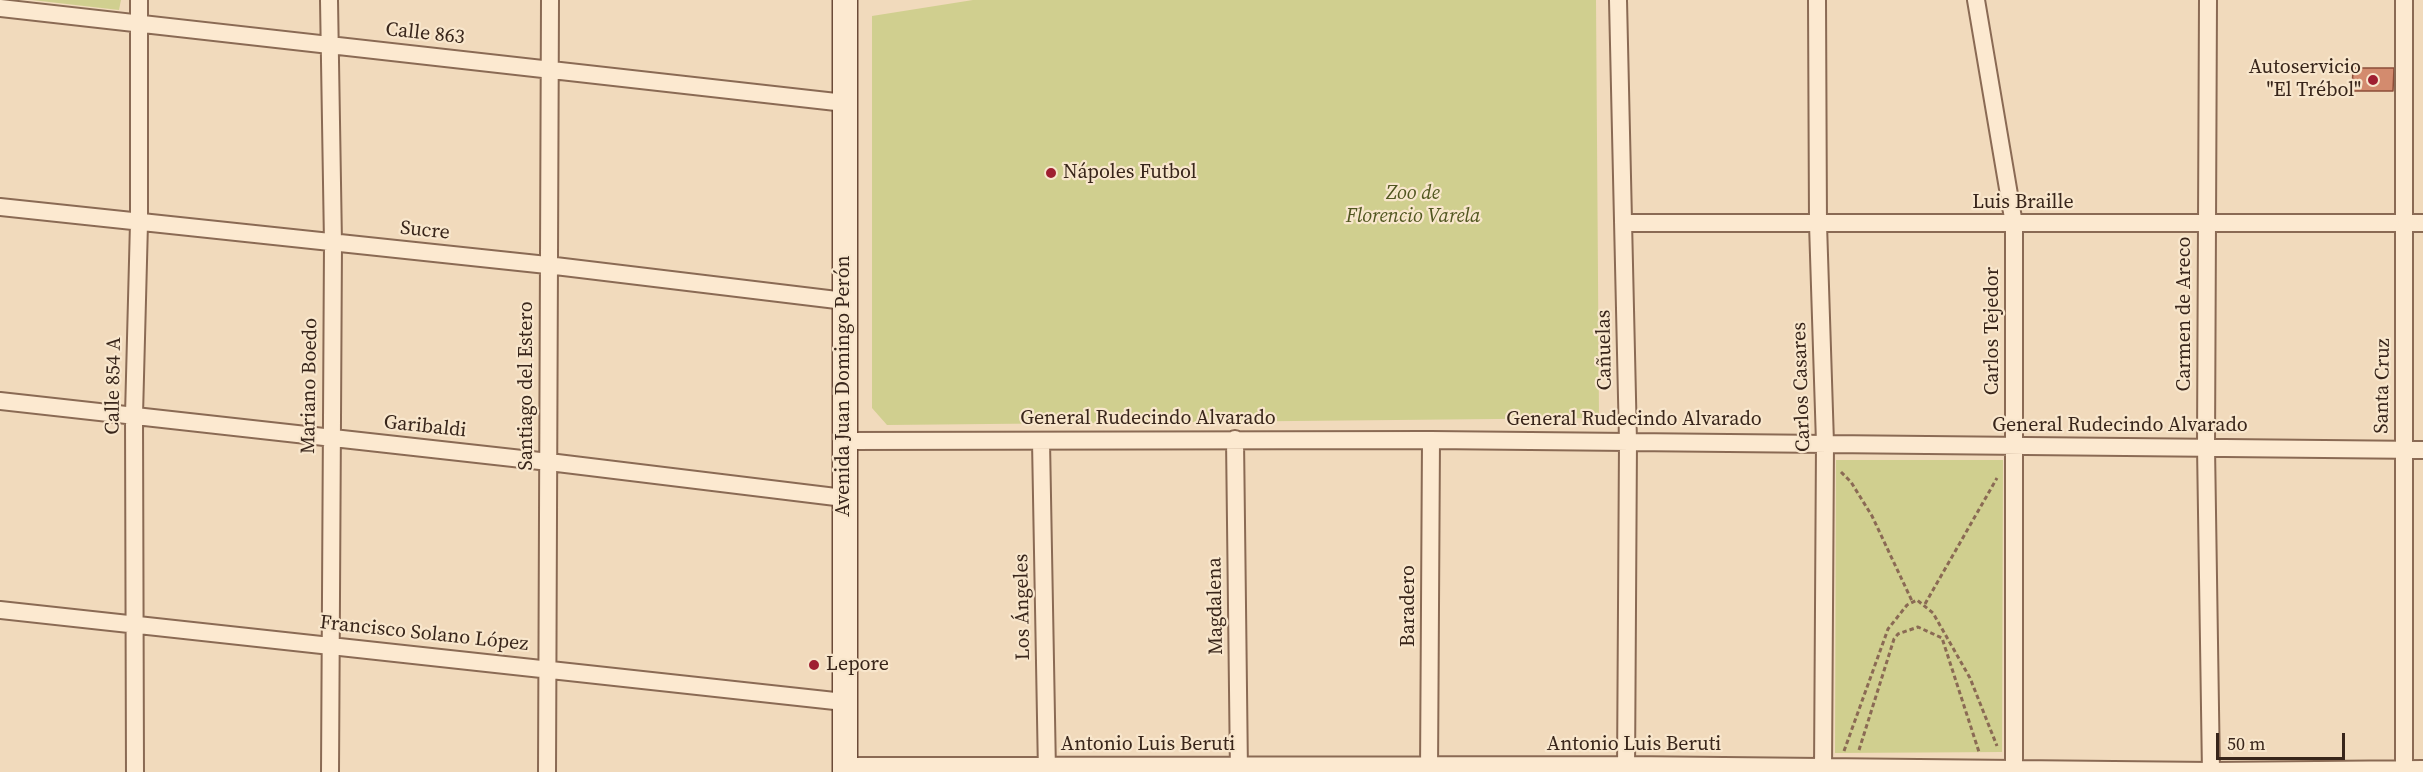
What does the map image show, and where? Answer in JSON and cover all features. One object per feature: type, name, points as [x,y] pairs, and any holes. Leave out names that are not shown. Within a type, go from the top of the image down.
[{"type":"main road","name":"Avenida Juan Domingo Perón","points":[[845,0],[845,769]]},
{"type":"street","name":"Calle 854 A","points":[[135,772],[134,415],[139,223],[139,0]]},
{"type":"street","name":"Mariano Boedo","points":[[329,0],[333,243],[330,437],[332,645],[330,772]]},
{"type":"street","name":"Santiago del Estero","points":[[547,772],[549,462],[547,265],[550,0]]},
{"type":"street","name":"Cañuelas","points":[[1618,0],[1628,441],[1626,769]]},
{"type":"street","name":"Carlos Casares","points":[[1818,0],[1818,225],[1834,768]]},
{"type":"street","name":"Carlos Tejedor","points":[[1976,0],[2014,224],[2015,447],[2011,769]]},
{"type":"street","name":"Carmen de Areco","points":[[2208,0],[2206,447],[2211,772]]},
{"type":"street","name":"Santa Cruz","points":[[2404,0],[2404,770]]},
{"type":"street","name":"Calle 863","points":[[0,8],[845,104]]},
{"type":"street","name":"Sucre","points":[[0,207],[547,265],[845,302]]},
{"type":"street","name":"Luis Braille","points":[[1623,223],[1818,225],[2423,223]]},
{"type":"street","name":"Garibaldi","points":[[0,401],[549,462],[844,498]]},
{"type":"street","name":"Magdalena","points":[[1235,440],[1239,768]]},
{"type":"street","name":"Baradero","points":[[1429,769],[1431,440]]},
{"type":"street","name":"General Rudecindo Alvarado","points":[[844,441],[1628,441],[1825,451],[2015,447],[2423,450]]},
{"type":"street","name":"Los Ángeles","points":[[1041,441],[1047,769]]},
{"type":"street","name":"Francisco Solano López","points":[[0,610],[844,702]]},
{"type":"street","name":"Antonio Luis Beruti","points":[[845,769],[1984,768],[2211,772],[2423,769]]},
{"type":"path","points":[[1825,451],[1860,496],[1912,601]]},
{"type":"path","points":[[1924,604],[1998,476]]},
{"type":"path","points":[[1834,768],[1888,629],[1912,601],[1917,600],[1934,613],[1970,678],[2011,769]]},
{"type":"path","points":[[1834,768],[1894,639],[1898,634],[1918,627],[1942,638],[1984,768]]},
{"type":"green space","points":[[32,0],[121,0],[119,10]]},
{"type":"green space","name":"Zoo de Florencio Varela","points":[[973,0],[1596,0],[1599,418],[887,425],[872,408],[872,16]]},
{"type":"green space","points":[[1836,460],[2003,460],[2002,752],[1835,753]]},
{"type":"building","name":"Autoservicio \"El Trébol\"","points":[[2353,68],[2394,68],[2393,91],[2352,91]]},
{"type":"place","name":"Autoservicio \"El Trébol\"","points":[[2373,80]]},
{"type":"place","name":"Nápoles Futbol","points":[[1051,173]]},
{"type":"place","name":"Lepore","points":[[814,665]]}]
